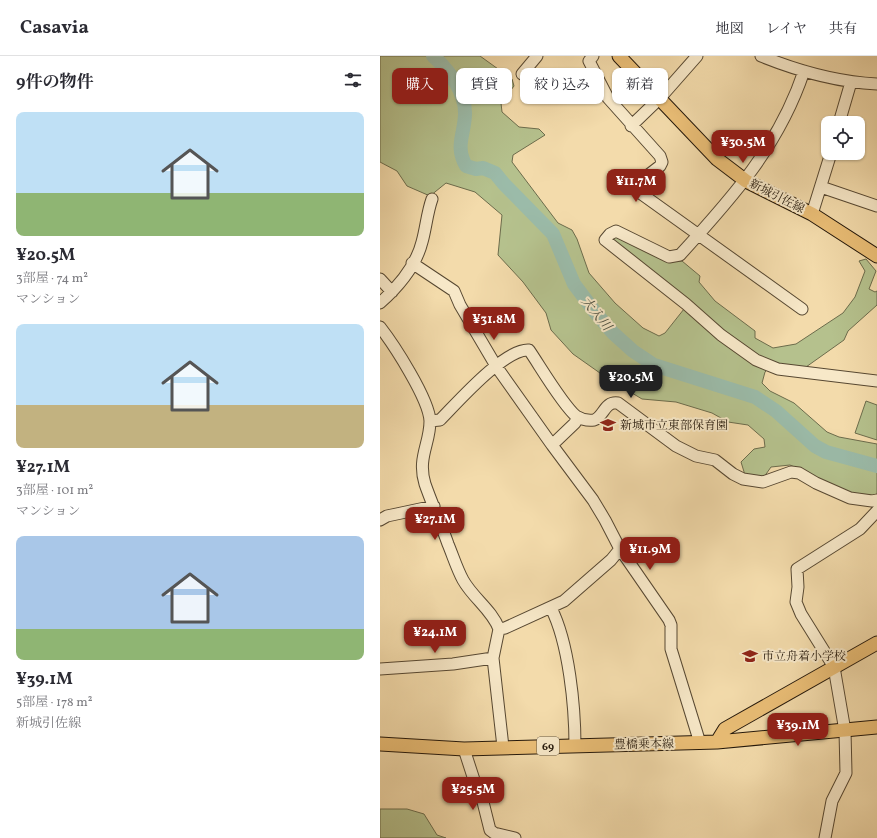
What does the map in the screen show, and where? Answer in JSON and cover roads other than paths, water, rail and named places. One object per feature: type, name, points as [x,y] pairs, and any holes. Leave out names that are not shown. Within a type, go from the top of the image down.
[{"type":"main road","name":"新城引佐線","points":[[619,56],[631,68]]},
{"type":"main road","name":"新城引佐線","points":[[666,104],[718,159],[746,180],[812,214],[877,256]]},
{"type":"main road","points":[[717,742],[725,729],[877,643]]},
{"type":"main road","points":[[717,742],[877,727]]},
{"type":"main road","name":"豊橋乗本線","points":[[380,744],[464,748],[717,742]]},
{"type":"street","points":[[527,68],[537,56]]},
{"type":"street","points":[[593,56],[589,61],[603,90],[631,126],[660,156],[662,162],[660,166],[634,186],[636,190],[802,309]]},
{"type":"street","points":[[668,89],[697,56]]},
{"type":"street","points":[[761,56],[804,71],[851,82],[877,84]]},
{"type":"street","points":[[804,71],[794,100],[784,120],[746,180],[680,255],[669,257],[616,232],[610,234],[605,240],[686,304],[721,335],[756,360],[778,369],[877,381]]},
{"type":"street","points":[[841,116],[851,82]]},
{"type":"street","points":[[631,126],[654,104]]},
{"type":"street","points":[[812,214],[829,160]]},
{"type":"street","points":[[821,187],[877,206]]},
{"type":"street","points":[[380,303],[392,292],[412,263],[422,244],[432,199]]},
{"type":"street","points":[[412,263],[454,291],[460,305],[496,366],[601,513],[620,549],[671,624],[672,649],[700,743]]},
{"type":"street","points":[[380,279],[392,292]]},
{"type":"street","points":[[380,327],[416,384],[425,403],[430,421],[422,457],[422,471],[462,579],[472,595],[492,616],[499,629],[493,658],[503,747]]},
{"type":"street","points":[[430,421],[440,420],[496,366],[522,349],[529,350],[577,417],[592,420],[597,418],[608,405],[614,402],[618,403],[676,446],[696,456],[715,460],[733,474],[743,479],[763,482],[791,472],[799,473],[816,483],[850,498],[872,502],[877,500]]},
{"type":"street","points":[[552,445],[575,424],[577,417]]},
{"type":"street","points":[[380,520],[395,514],[434,506]]},
{"type":"street","points":[[825,838],[832,801],[846,773],[845,730],[834,667],[801,614],[796,602],[798,587],[797,570],[860,529],[877,511]]},
{"type":"street","points":[[499,629],[505,628],[564,601],[611,560],[620,549]]},
{"type":"street","points":[[551,608],[556,619],[568,672],[575,746]]},
{"type":"street","points":[[380,669],[453,664],[493,658]]},
{"type":"street","points":[[464,748],[467,762],[483,802],[490,830],[494,833],[515,838]]},
{"type":"waterway","name":"大入川","points":[[433,56],[445,68],[460,90],[463,98],[465,115],[461,141],[461,153],[466,166],[476,169],[483,168],[495,173],[553,234],[574,284],[613,333],[633,351],[654,365],[755,397],[776,411],[815,446],[826,452],[877,466]]},
{"type":"place","name":"新城市立東部保育園","points":[[608,425]]},
{"type":"place","name":"市立舟着小学校","points":[[750,656]]}]
